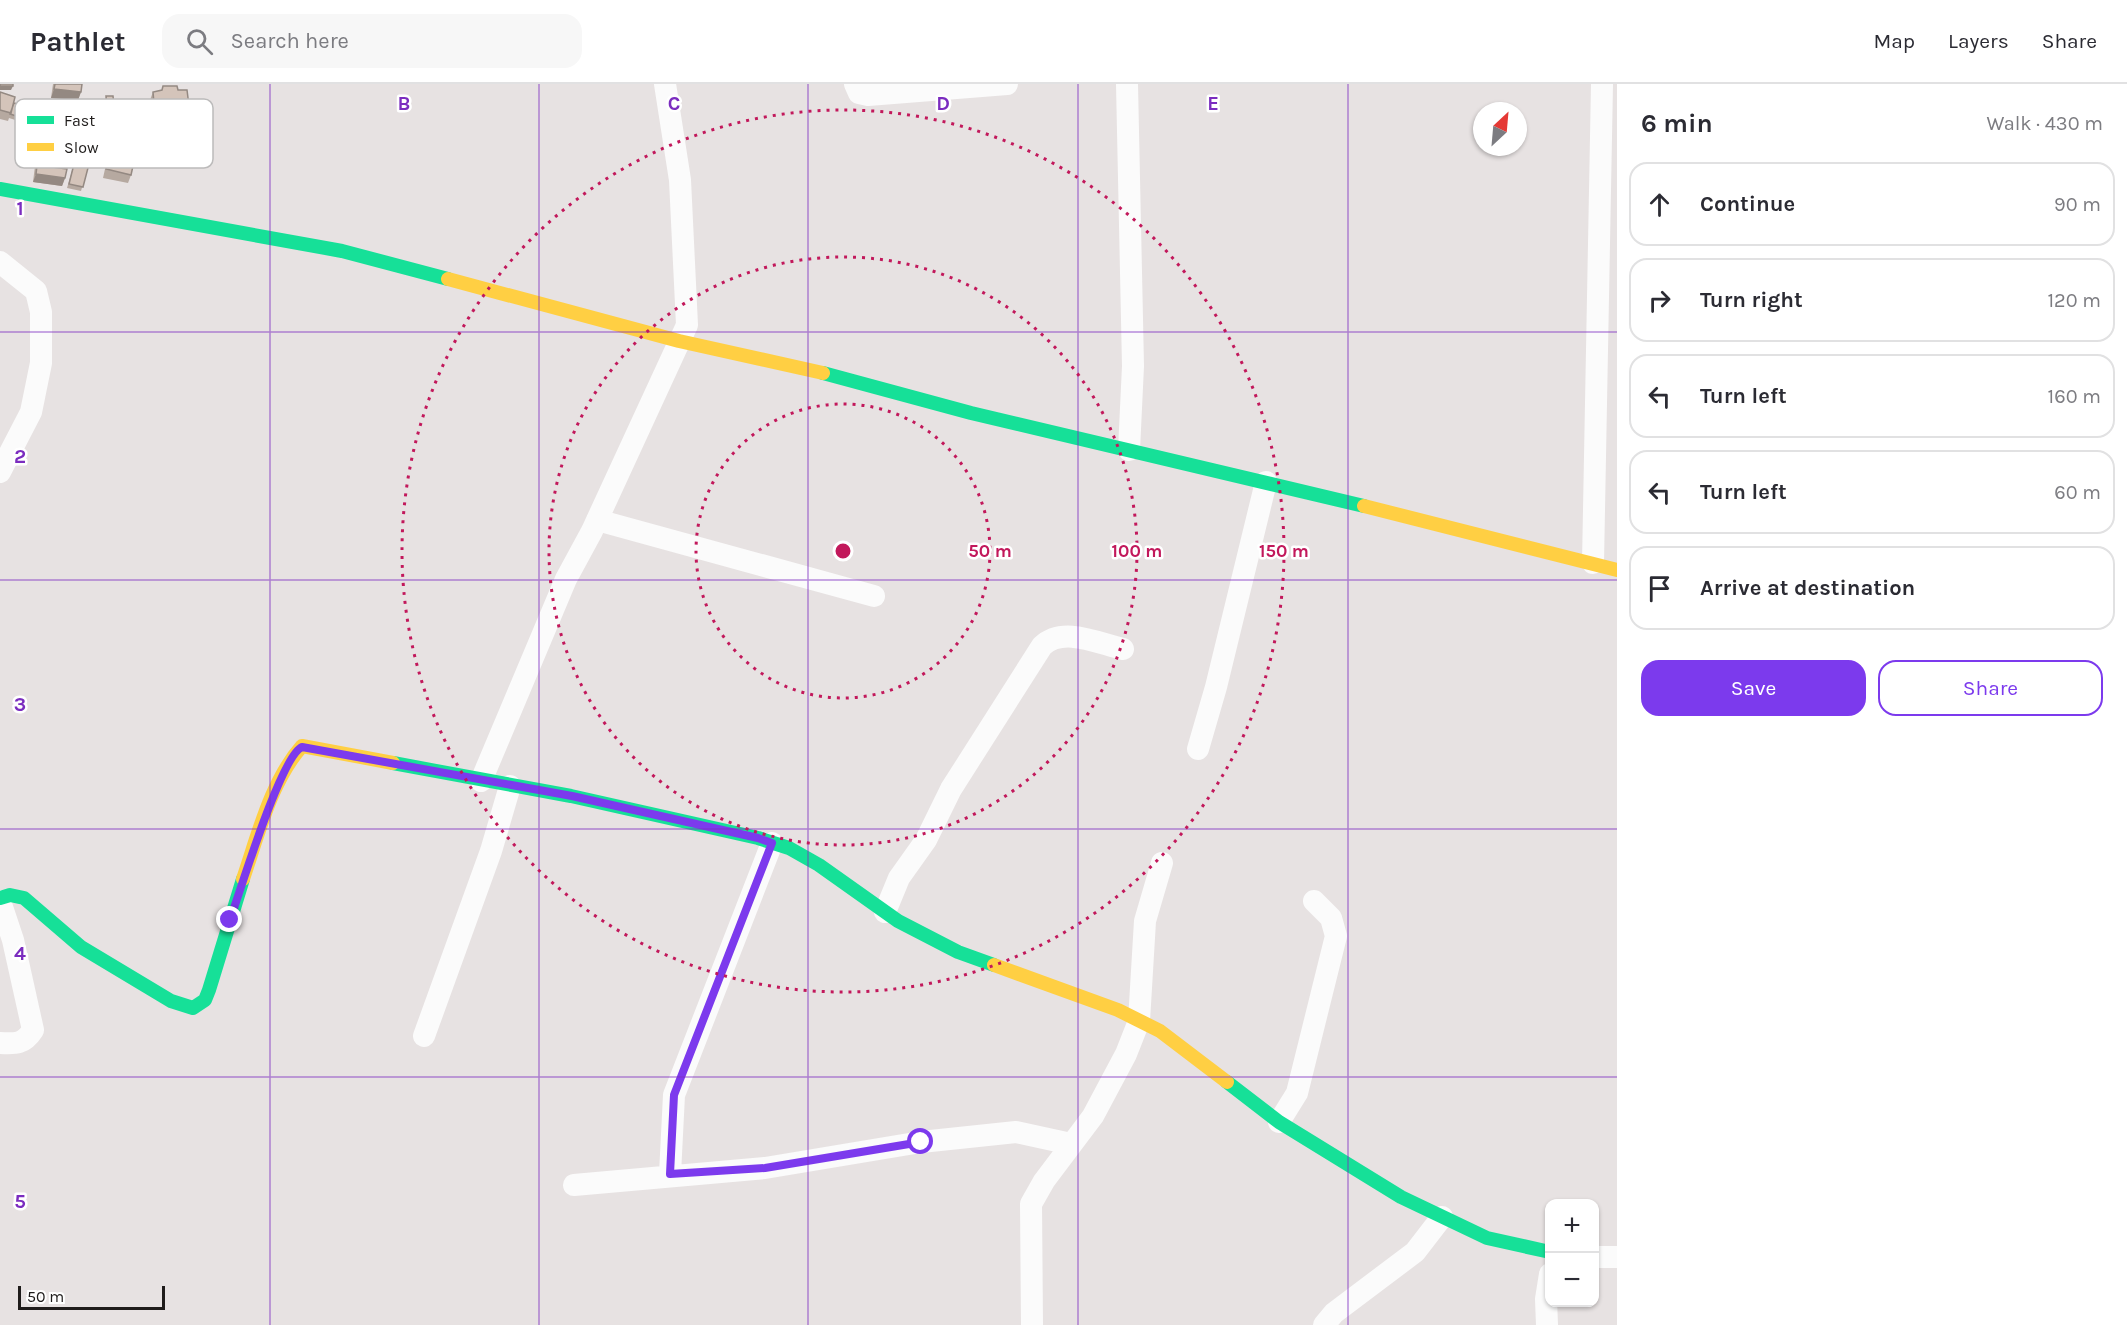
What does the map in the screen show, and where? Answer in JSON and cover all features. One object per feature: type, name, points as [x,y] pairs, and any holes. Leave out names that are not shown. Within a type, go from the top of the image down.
[{"type":"street","points":[[481,781],[566,579],[597,520],[687,325],[681,180],[665,84]]},
{"type":"street","points":[[855,84],[859,93],[868,95],[1007,84]]},
{"type":"street","points":[[1127,84],[1133,366],[1129,450]]},
{"type":"street","points":[[1593,563],[1607,352],[1602,84]]},
{"type":"street","points":[[0,189],[342,251],[679,341],[851,379],[971,413],[1266,482],[1617,570]]},
{"type":"street","points":[[0,262],[36,291],[41,312],[41,363],[31,412],[0,472]]},
{"type":"street","points":[[1198,749],[1216,687],[1266,482]]},
{"type":"street","points":[[597,520],[874,596]]},
{"type":"street","points":[[885,912],[899,878],[926,840],[951,789],[1042,646],[1051,638],[1063,635],[1123,649]]},
{"type":"street","points":[[0,1043],[19,1044],[28,1038],[33,1030],[13,940],[0,899],[10,896],[24,898],[81,947],[171,1001],[193,1008],[204,1000],[259,834],[290,758],[297,749],[302,747],[572,796],[789,848],[819,865],[885,912],[958,952],[1118,1010],[1160,1031],[1279,1122],[1340,1162],[1442,1218],[1487,1238],[1545,1251]]},
{"type":"street","points":[[424,1036],[490,851],[510,786]]},
{"type":"street","points":[[670,1174],[674,1095],[772,843]]},
{"type":"street","points":[[1032,1325],[1031,1204],[1071,1144],[1093,1116],[1126,1054],[1139,1021],[1145,921],[1162,863]]},
{"type":"street","points":[[1279,1122],[1297,1093],[1335,936],[1331,918],[1314,901]]},
{"type":"street","points":[[574,1185],[670,1174],[765,1168],[921,1142],[1016,1132],[1071,1144]]},
{"type":"street","points":[[1324,1325],[1334,1312],[1415,1252],[1442,1218]]},
{"type":"street","points":[[1599,1257],[1617,1257]]},
{"type":"street","points":[[1546,1307],[1547,1325]]},
{"type":"building","points":[[0,84],[13,84],[13,86],[0,86]]},
{"type":"building","points":[[55,84],[82,84],[81,92],[54,89]]},
{"type":"building","points":[[163,86],[177,86],[178,90],[187,90],[188,99],[154,99],[153,92],[162,90]]},
{"type":"building","points":[[0,92],[15,97],[11,113],[0,110]]},
{"type":"building","points":[[14,103],[15,103],[15,116],[10,114]]},
{"type":"building","points":[[37,168],[67,169],[65,178],[36,174]]},
{"type":"building","points":[[73,168],[88,168],[83,187],[69,184]]},
{"type":"building","points":[[106,168],[133,168],[131,175]]},
{"type":"traffic: fast","points":[[0,189],[342,251],[448,279]]},
{"type":"traffic: fast","points":[[823,373],[971,413],[1364,506]]},
{"type":"traffic: fast","points":[[393,763],[571,796],[758,838],[789,848],[819,865],[898,921],[958,952],[994,965]]},
{"type":"traffic: fast","points":[[0,898],[10,895],[24,898],[81,947],[171,1001],[193,1008],[205,1000],[209,990],[243,879]]},
{"type":"traffic: fast","points":[[1227,1082],[1279,1122],[1401,1197],[1487,1238],[1545,1251]]},
{"type":"traffic: slow","points":[[448,279],[679,341],[823,373]]},
{"type":"traffic: slow","points":[[1364,506],[1617,570]]},
{"type":"traffic: slow","points":[[243,879],[274,792],[291,760],[302,746],[393,763]]},
{"type":"traffic: slow","points":[[994,965],[1118,1010],[1160,1031],[1227,1082]]},
{"type":"route","points":[[230,920],[259,834],[290,758],[293,752],[302,747],[572,796],[652,816],[758,838],[772,843],[674,1095],[670,1174],[765,1168],[921,1142]]}]
